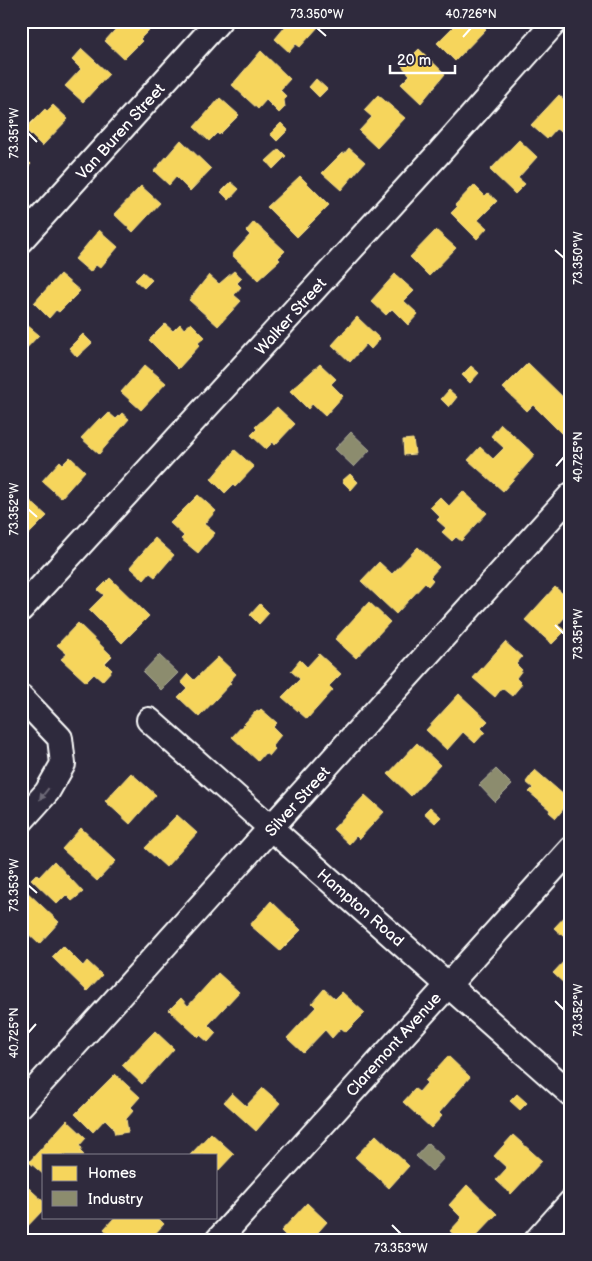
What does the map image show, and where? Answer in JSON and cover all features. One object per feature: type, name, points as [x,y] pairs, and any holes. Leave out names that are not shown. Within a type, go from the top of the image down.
[{"type":"street","name":"Van Buren Street","points":[[21,240],[220,21]]},
{"type":"street","name":"Walker Street","points":[[21,609],[439,153],[556,21]]},
{"type":"street","name":"Silver Street","points":[[21,1105],[272,829],[571,495]]},
{"type":"street","points":[[21,697],[60,738],[63,764],[47,792],[21,821]]},
{"type":"street","name":"Hampton Road","points":[[149,720],[571,1094]]},
{"type":"street","name":"Claremont Avenue","points":[[218,1240],[448,983],[571,849]]},
{"type":"street","points":[[537,1240],[571,1202]]},
{"type":"building: Homes","points":[[123,21],[139,21],[149,30],[140,39],[142,41],[124,59],[105,41]]},
{"type":"building: Homes","points":[[290,21],[315,21],[319,26],[300,47],[296,44],[289,52],[275,39]]},
{"type":"building: Homes","points":[[447,21],[478,21],[486,29],[455,61],[437,43],[453,27]]},
{"type":"building: Homes","points":[[82,49],[109,74],[83,102],[65,86],[81,69],[72,60]]},
{"type":"building: Homes","points":[[419,49],[445,74],[421,103],[401,84],[410,75],[402,66]]},
{"type":"building: Homes","points":[[261,51],[290,79],[280,90],[287,97],[284,100],[285,107],[279,113],[266,100],[258,109],[232,85]]},
{"type":"building: Homes","points":[[316,79],[327,89],[319,97],[309,87]]},
{"type":"building: Homes","points":[[571,82],[571,96],[564,89]]},
{"type":"building: Homes","points":[[378,95],[405,118],[377,148],[359,131],[372,117],[364,110]]},
{"type":"building: Homes","points":[[559,95],[571,106],[571,137],[556,129],[547,139],[531,125]]},
{"type":"building: Homes","points":[[220,98],[239,115],[219,135],[217,133],[209,141],[194,127]]},
{"type":"building: Homes","points":[[53,105],[68,119],[42,146],[25,129],[45,109],[47,111]]},
{"type":"building: Homes","points":[[281,123],[288,130],[277,141],[270,134]]},
{"type":"building: Homes","points":[[181,140],[211,169],[190,191],[176,177],[169,185],[154,171]]},
{"type":"building: Homes","points":[[519,140],[537,157],[518,178],[525,184],[515,194],[490,170]]},
{"type":"building: Homes","points":[[349,148],[365,162],[341,190],[322,173]]},
{"type":"building: Homes","points":[[279,149],[286,156],[273,169],[266,161]]},
{"type":"building: Homes","points":[[21,155],[31,164],[21,174]]},
{"type":"building: Homes","points":[[300,176],[329,205],[297,237],[267,207]]},
{"type":"building: Homes","points":[[231,182],[239,189],[229,200],[221,192]]},
{"type":"building: Homes","points":[[474,185],[485,196],[488,193],[497,201],[478,220],[487,228],[477,239],[451,213],[457,207],[455,205]]},
{"type":"building: Homes","points":[[141,186],[160,203],[133,232],[114,214]]},
{"type":"building: Homes","points":[[254,222],[285,251],[278,258],[280,260],[258,280],[232,255],[250,235],[246,231]]},
{"type":"building: Homes","points":[[99,230],[118,247],[100,268],[96,265],[90,272],[75,259]]},
{"type":"building: Homes","points":[[436,230],[456,248],[429,276],[410,257]]},
{"type":"building: Homes","points":[[234,271],[242,278],[237,283],[241,287],[234,295],[241,301],[218,326],[189,300],[209,275],[219,284]]},
{"type":"building: Homes","points":[[143,272],[152,280],[144,288],[135,280]]},
{"type":"building: Homes","points":[[60,274],[80,291],[59,312],[56,310],[49,318],[34,303]]},
{"type":"building: Homes","points":[[395,274],[414,291],[404,301],[418,314],[408,325],[392,309],[386,315],[371,301]]},
{"type":"building: Homes","points":[[357,317],[380,339],[371,349],[366,344],[350,362],[332,345]]},
{"type":"building: Homes","points":[[21,320],[39,335],[21,354]]},
{"type":"building: Homes","points":[[191,323],[205,337],[178,369],[149,340],[165,324],[173,331],[180,324],[184,329]]},
{"type":"building: Homes","points":[[83,334],[92,343],[77,357],[69,348]]},
{"type":"building: Homes","points":[[528,363],[571,405],[571,425],[562,434],[533,405],[527,411],[503,388]]},
{"type":"building: Homes","points":[[320,364],[336,379],[331,384],[343,396],[325,416],[312,404],[308,409],[290,391]]},
{"type":"building: Homes","points":[[145,365],[166,383],[141,410],[121,392]]},
{"type":"building: Homes","points":[[471,366],[479,373],[470,383],[462,375]]},
{"type":"building: Homes","points":[[449,390],[457,397],[449,407],[441,399]]},
{"type":"building: Homes","points":[[277,407],[295,424],[275,445],[273,442],[266,449],[251,435],[257,429],[255,427]]},
{"type":"building: Homes","points":[[109,413],[116,419],[122,413],[129,419],[99,454],[81,438],[100,418],[102,420]]},
{"type":"building: Homes","points":[[501,424],[535,455],[503,491],[468,460],[480,447],[493,459],[504,448],[491,436]]},
{"type":"building: Homes","points":[[413,439],[415,454],[404,455],[403,440]]},
{"type":"building: Homes","points":[[235,450],[254,467],[235,487],[233,485],[225,493],[211,479]]},
{"type":"building: Homes","points":[[70,457],[85,471],[61,498],[42,481],[60,461],[63,464]]},
{"type":"building: Homes","points":[[350,474],[358,482],[351,490],[342,481]]},
{"type":"building: Homes","points":[[463,491],[487,513],[461,541],[456,537],[452,541],[442,532],[446,528],[437,520],[440,517],[430,507],[440,497],[449,506]]},
{"type":"building: Homes","points":[[198,495],[216,511],[204,524],[215,533],[198,553],[181,539],[184,536],[170,523]]},
{"type":"building: Homes","points":[[28,499],[47,516],[21,542],[21,506]]},
{"type":"building: Homes","points":[[155,538],[174,555],[155,577],[150,573],[144,580],[130,567]]},
{"type":"building: Homes","points":[[418,547],[439,567],[430,577],[433,580],[428,586],[425,583],[396,614],[361,581],[379,562],[392,574]]},
{"type":"building: Homes","points":[[110,578],[149,616],[122,643],[89,610],[104,595],[98,590]]},
{"type":"building: Homes","points":[[555,587],[571,601],[571,610],[558,625],[565,631],[552,644],[525,620]]},
{"type":"building: Homes","points":[[369,602],[390,622],[356,658],[335,639]]},
{"type":"building: Homes","points":[[260,604],[269,613],[259,624],[250,615]]},
{"type":"building: Homes","points":[[78,623],[112,656],[105,663],[112,670],[102,681],[94,674],[86,682],[61,659],[67,654],[57,645]]},
{"type":"building: Homes","points":[[505,642],[522,657],[516,664],[522,670],[516,678],[522,684],[512,696],[502,688],[495,697],[473,678]]},
{"type":"building: Homes","points":[[319,654],[341,674],[329,686],[333,690],[307,719],[282,697],[300,679],[291,671],[300,660],[307,667]]},
{"type":"building: Homes","points":[[218,657],[236,674],[229,682],[231,683],[199,717],[178,697],[187,688],[181,682],[188,674],[194,680]]},
{"type":"building: Homes","points":[[459,694],[488,721],[481,728],[485,732],[475,743],[463,732],[447,750],[426,730]]},
{"type":"building: Homes","points":[[261,709],[277,723],[273,727],[281,735],[272,746],[275,749],[269,756],[265,753],[258,761],[232,737],[257,710]]},
{"type":"building: Homes","points":[[571,712],[571,731],[562,722]]},
{"type":"building: Homes","points":[[417,743],[440,765],[411,796],[388,774]]},
{"type":"building: Homes","points":[[535,770],[565,796],[569,802],[556,818],[549,812],[550,810],[529,792],[533,788],[526,782]]},
{"type":"building: Homes","points":[[131,773],[156,795],[130,824],[105,801]]},
{"type":"building: Homes","points":[[365,795],[384,812],[359,839],[356,836],[349,844],[333,829]]},
{"type":"building: Homes","points":[[430,807],[441,817],[435,823],[424,813]]},
{"type":"building: Homes","points":[[177,815],[197,833],[166,867],[145,848]]},
{"type":"building: Homes","points":[[81,828],[116,861],[97,881],[62,849]]},
{"type":"building: Homes","points":[[54,861],[83,892],[72,901],[66,895],[57,904],[31,879],[36,874],[39,877]]},
{"type":"building: Homes","points":[[25,890],[59,922],[39,944],[21,927],[21,894]]},
{"type":"building: Homes","points":[[271,901],[301,930],[280,951],[250,925]]},
{"type":"building: Homes","points":[[571,910],[571,943],[554,928]]},
{"type":"building: Homes","points":[[63,946],[83,966],[87,961],[102,975],[87,991],[52,957]]},
{"type":"building: Homes","points":[[568,957],[571,960],[571,986],[569,988],[553,973]]},
{"type":"building: Homes","points":[[218,973],[239,992],[208,1025],[216,1033],[208,1042],[200,1035],[198,1037],[169,1010],[181,998],[188,1006]]},
{"type":"building: Homes","points":[[324,989],[335,999],[342,992],[365,1013],[346,1032],[341,1028],[332,1038],[325,1030],[303,1053],[287,1038],[316,1007],[312,1003]]},
{"type":"building: Homes","points":[[155,1031],[174,1049],[142,1084],[122,1065]]},
{"type":"building: Homes","points":[[448,1056],[470,1077],[439,1113],[442,1116],[431,1128],[403,1102],[415,1089],[419,1092],[427,1083],[425,1081]]},
{"type":"building: Homes","points":[[115,1074],[140,1097],[131,1107],[134,1110],[126,1119],[128,1132],[115,1134],[113,1127],[105,1119],[93,1132],[75,1114]]},
{"type":"building: Homes","points":[[263,1088],[280,1103],[256,1131],[224,1102],[232,1093],[246,1106]]},
{"type":"building: Homes","points":[[517,1094],[527,1103],[520,1110],[510,1101]]},
{"type":"building: Homes","points":[[67,1120],[86,1138],[79,1146],[82,1148],[80,1151],[83,1154],[42,1154],[42,1173],[29,1162]]},
{"type":"building: Homes","points":[[211,1133],[234,1154],[218,1171],[218,1154],[191,1154]]},
{"type":"building: Homes","points":[[376,1135],[409,1166],[389,1188],[355,1157]]},
{"type":"building: Homes","points":[[513,1135],[542,1161],[511,1194],[496,1180],[507,1168],[494,1156]]},
{"type":"building: Homes","points":[[21,1181],[42,1200],[42,1211],[21,1233]]},
{"type":"building: Homes","points":[[467,1185],[497,1214],[472,1240],[460,1240],[450,1231],[462,1218],[449,1205]]},
{"type":"building: Homes","points":[[307,1203],[327,1222],[311,1240],[290,1240],[281,1231]]},
{"type":"building: Homes","points":[[114,1218],[158,1218],[164,1224],[149,1240],[114,1240],[104,1229]]},
{"type":"building: Industry","points":[[351,432],[370,450],[354,467],[335,449]]},
{"type":"building: Industry","points":[[159,655],[178,673],[161,690],[143,672]]},
{"type":"building: Industry","points":[[496,769],[512,785],[495,802],[479,785]]},
{"type":"building: Industry","points":[[428,1143],[444,1158],[432,1171],[416,1156]]}]
